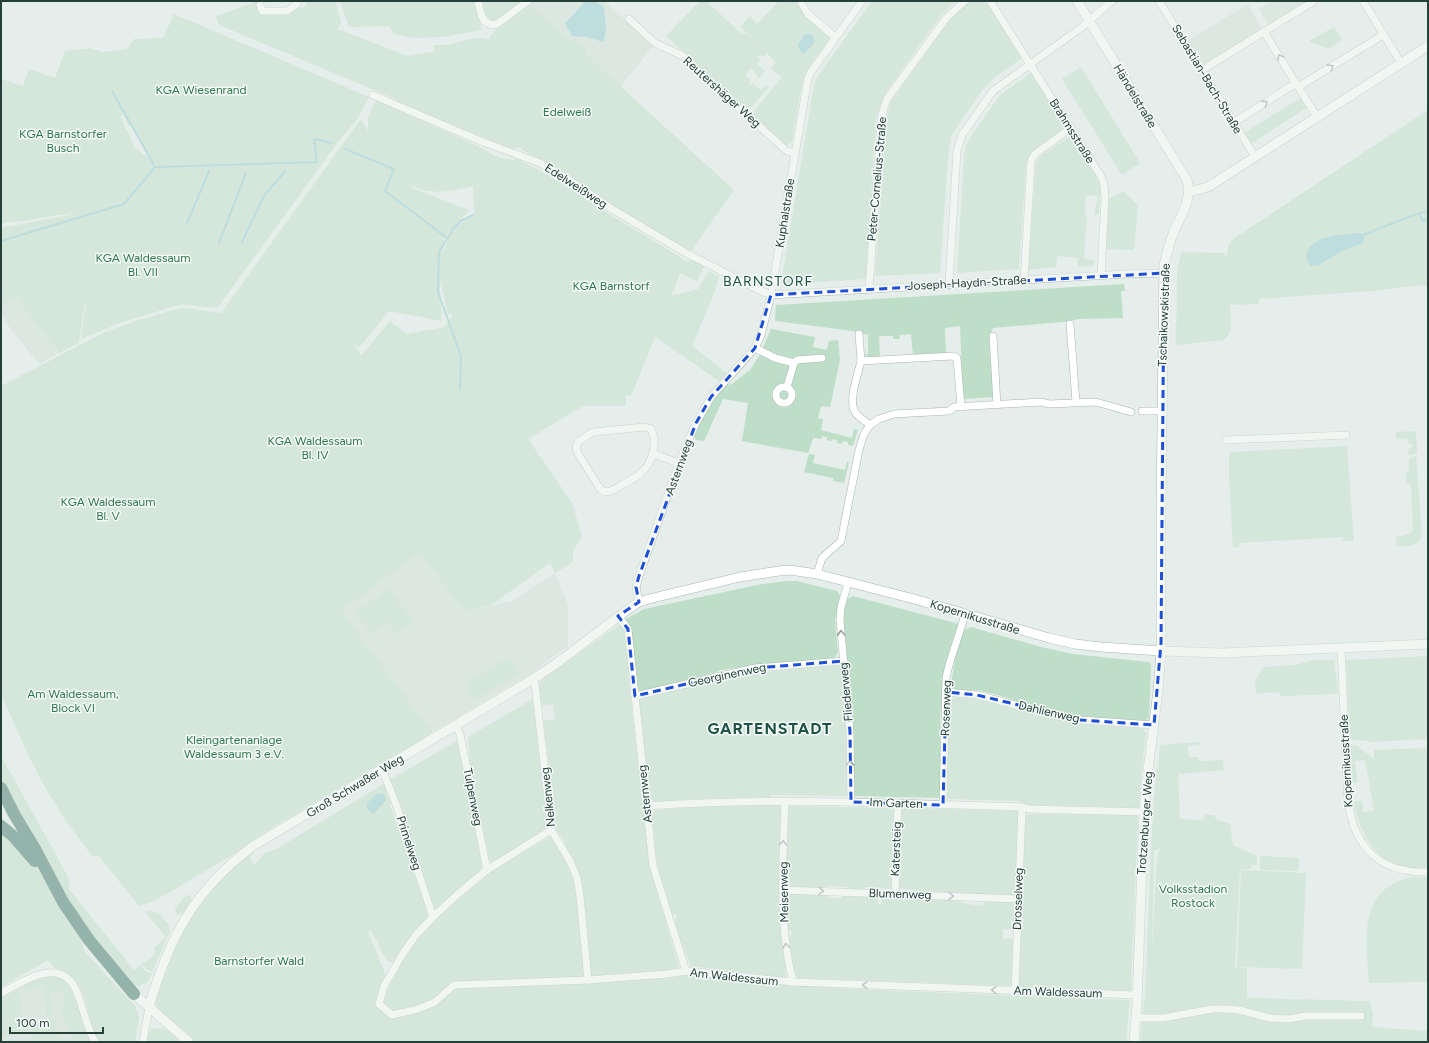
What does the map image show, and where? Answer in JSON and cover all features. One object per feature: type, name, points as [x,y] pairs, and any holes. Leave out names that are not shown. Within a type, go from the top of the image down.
[{"type":"highway","points":[[1,788],[14,814],[34,847],[53,886]]},
{"type":"highway","points":[[1,798],[14,814]]},
{"type":"highway","points":[[1,826],[27,851],[53,886],[89,940],[134,994]]},
{"type":"street","points":[[260,5],[262,11],[287,11],[297,4],[296,1]]},
{"type":"street","points":[[478,1],[485,22],[488,25],[497,24],[528,1]]},
{"type":"street","points":[[800,1],[808,14],[836,37]]},
{"type":"street","name":"Kuphalstraße","points":[[723,383],[743,363],[755,348],[764,325],[771,295],[808,78],[862,1]]},
{"type":"street","name":"Peter-Cornelius-Straße","points":[[869,289],[883,111],[887,99],[947,17],[965,1]]},
{"type":"street","name":"Brahmsstraße","points":[[990,1],[1102,178],[1105,198],[1101,275]]},
{"type":"street","name":"Händelstraße","points":[[1077,1],[1186,180],[1189,192]]},
{"type":"street","points":[[949,284],[957,151],[962,135],[994,91],[1089,21],[1112,1]]},
{"type":"street","name":"Sebastian-Bach-Straße","points":[[1159,1],[1255,157]]},
{"type":"street","points":[[1202,70],[1314,1]]},
{"type":"street","points":[[1363,1],[1401,63]]},
{"type":"street","name":"Reutershäger Weg","points":[[629,19],[655,43],[683,56],[787,151],[794,153]]},
{"type":"street","points":[[1264,32],[1317,116]]},
{"type":"street","points":[[1233,123],[1383,34]]},
{"type":"street","points":[[1189,192],[1208,186],[1428,46]]},
{"type":"street","name":"Edelweißweg","points":[[373,95],[478,140],[540,163],[673,246],[771,295]]},
{"type":"street","points":[[1024,280],[1032,160],[1035,154],[1071,128]]},
{"type":"street","name":"Tschaikowskistraße","points":[[1161,651],[1164,266],[1175,230],[1186,207],[1189,192]]},
{"type":"street","name":"Joseph-Haydn-Straße","points":[[771,295],[1101,275],[1164,273]]},
{"type":"street","points":[[1070,324],[1076,402]]},
{"type":"street","points":[[859,334],[861,361],[854,391],[853,406],[855,412],[870,425]]},
{"type":"street","points":[[993,336],[997,405]]},
{"type":"street","points":[[755,348],[775,358],[794,362],[797,360],[822,358]]},
{"type":"street","points":[[861,361],[953,356],[958,358],[961,407]]},
{"type":"street","points":[[787,387],[794,362]]},
{"type":"street","name":"Asternweg","points":[[639,602],[636,587],[639,576],[679,463],[690,435],[701,413],[711,397],[723,383]]},
{"type":"street","points":[[817,574],[822,558],[840,541],[859,450],[864,434],[870,425],[879,419],[894,414],[949,411],[954,408],[961,407],[1041,402],[1049,404],[1096,402],[1131,412]]},
{"type":"street","points":[[1142,411],[1162,411]]},
{"type":"street","points":[[646,427],[651,429],[654,435],[653,454],[642,473],[611,491],[605,492],[601,490],[577,452],[576,446],[578,441],[593,432],[646,427]]},
{"type":"street","points":[[1226,440],[1346,434]]},
{"type":"street","points":[[653,454],[679,463]]},
{"type":"street","name":"Kopernikusstraße","points":[[618,616],[639,602],[761,573],[790,570],[817,574],[914,599],[1028,633],[1075,644],[1161,651],[1235,653],[1428,644]]},
{"type":"street","name":"Fliederweg","points":[[848,582],[841,607],[840,620],[850,732],[851,802]]},
{"type":"street","name":"Rosenweg","points":[[943,804],[946,678],[965,615]]},
{"type":"street","name":"Asternweg","points":[[618,616],[628,629],[653,866],[686,971]]},
{"type":"street","name":"Groß Schwaßer Weg","points":[[149,1007],[158,978],[173,940],[193,908],[220,874],[237,858],[253,846],[533,679],[559,662],[618,616]]},
{"type":"street","name":"Kopernikusstraße","points":[[1342,648],[1348,802],[1349,813],[1355,832],[1372,854],[1386,865],[1405,871],[1428,872]]},
{"type":"street","name":"Trotzenburger Weg","points":[[1134,1042],[1136,1018],[1134,995],[1144,812],[1161,651]]},
{"type":"street","name":"Georginenweg","points":[[635,696],[755,668],[844,661]]},
{"type":"street","name":"Nelkenweg","points":[[533,679],[535,684],[551,824],[550,830],[570,861],[576,878],[580,896],[588,980]]},
{"type":"street","name":"Dahlienweg","points":[[946,692],[977,695],[1054,715],[1081,720],[1154,725]]},
{"type":"street","name":"Tulpenweg","points":[[456,726],[460,734],[487,870]]},
{"type":"street","name":"Primelweg","points":[[382,769],[396,804],[432,917]]},
{"type":"street","name":"Im Garten","points":[[647,806],[735,801],[785,801],[943,804],[1022,807],[1028,809],[1144,812]]},
{"type":"street","name":"Meisenweg","points":[[785,801],[782,890],[785,937],[789,967],[793,982]]},
{"type":"street","name":"Katersteig","points":[[895,894],[898,803]]},
{"type":"street","name":"Drosselweg","points":[[1015,990],[1022,807]]},
{"type":"street","points":[[432,917],[487,870],[543,836],[550,830]]},
{"type":"street","name":"Blumenweg","points":[[782,890],[1018,899]]},
{"type":"street","name":"Am Waldessaum","points":[[432,917],[416,935],[384,986],[380,1004],[392,1015],[418,1010],[435,1002],[454,985],[524,984],[667,974],[686,971],[793,982],[1134,995]]},
{"type":"street","points":[[1,993],[33,976],[45,972],[56,973],[66,977],[78,993],[88,1026],[95,1042]]},
{"type":"street","points":[[134,994],[189,1042]]},
{"type":"street","points":[[143,1042],[149,1007]]},
{"type":"street","points":[[1136,1018],[1163,1018],[1212,1009],[1227,1008],[1269,1018],[1288,1019],[1306,1016],[1361,1016]]},
{"type":"highlighted area","points":[[1164,273],[1161,643],[1154,725],[1081,720],[977,695],[946,692],[943,805],[851,802],[850,732],[844,661],[755,668],[635,696],[628,629],[618,616],[639,602],[636,587],[639,576],[696,423],[711,397],[755,348],[771,295]]},
{"type":"shaded area","points":[[534,1],[604,1],[654,45],[620,87],[584,54],[587,51],[570,41],[529,4]]},
{"type":"shaded area","points":[[1272,1],[1314,1],[1270,28],[1259,9]]},
{"type":"shaded area","points":[[1248,4],[1264,32],[1202,70],[1185,42]]},
{"type":"shaded area","points":[[15,297],[59,353],[39,364],[10,328],[1,314],[1,306]]},
{"type":"shaded area","points":[[420,553],[463,611],[512,601],[555,573],[568,604],[568,646],[528,675],[434,731],[432,731],[342,611]]},
{"type":"shaded area","points":[[39,978],[72,992],[91,1042],[1,1042],[1,998]]},
{"type":"green space","name":"Edelweiß","points":[[335,1],[341,22],[338,29],[408,56],[433,52],[434,45],[447,45],[475,38],[485,38],[489,40],[500,26],[529,4],[570,41],[573,38],[587,50],[585,54],[734,190],[691,251],[616,208],[566,173],[524,151],[520,147],[512,149],[395,101],[396,99],[219,25],[216,16],[255,2],[257,2],[260,13],[286,12],[307,6],[306,2]]},
{"type":"green space","points":[[340,1],[475,1],[482,30],[444,37],[414,38],[394,34],[389,26],[349,27]]},
{"type":"green space","points":[[482,1],[525,1],[493,21],[488,18]]},
{"type":"green space","points":[[700,1],[706,1],[742,34],[744,32],[768,52],[740,27],[750,16],[757,24],[779,1],[798,1],[830,35],[830,38],[806,71],[801,89],[792,141],[788,145],[784,145],[751,115],[782,77],[771,69],[776,62],[767,54],[763,57],[760,55],[757,57],[760,60],[757,64],[765,71],[759,78],[751,68],[745,75],[751,81],[749,84],[751,85],[753,83],[761,90],[767,85],[769,87],[748,111],[666,36]]},
{"type":"green space","points":[[872,1],[955,1],[942,14],[886,92],[876,118],[866,279],[781,284],[814,85],[817,77]]},
{"type":"green space","points":[[968,1],[985,1],[1022,58],[995,77],[983,89],[951,136],[948,158],[940,273],[875,276],[886,120],[890,103],[951,18]]},
{"type":"green space","points":[[174,14],[369,97],[358,118],[338,142],[218,307],[207,308],[186,305],[175,306],[123,322],[81,339],[86,303],[85,301],[79,343],[59,353],[15,297],[1,306],[1,228],[80,213],[1,223],[1,79],[23,86],[29,69],[55,78],[65,51],[91,48],[102,52],[127,49],[134,39],[163,38]],"holes":[[[124,115],[128,125],[133,127],[151,160],[134,147],[120,116]]]},
{"type":"green space","points":[[1334,27],[1342,40],[1328,49],[1309,41]]},
{"type":"green space","points":[[1081,67],[1140,163],[1122,175],[1062,79]]},
{"type":"green space","points":[[1032,72],[1066,127],[1038,148],[1033,153],[1026,165],[1019,269],[957,273],[964,156],[966,146],[971,136],[1000,95]]},
{"type":"green space","points":[[1302,97],[1309,106],[1248,146],[1241,135]]},
{"type":"green space","points":[[376,100],[476,145],[497,157],[514,160],[517,159],[553,178],[685,261],[690,260],[700,263],[704,266],[697,281],[680,273],[671,296],[698,289],[709,271],[719,277],[715,291],[692,346],[728,374],[719,381],[655,337],[631,396],[626,395],[626,406],[583,406],[528,439],[572,503],[582,536],[573,551],[573,562],[555,573],[550,563],[491,605],[463,611],[420,553],[342,611],[432,731],[431,734],[256,837],[255,841],[172,891],[151,902],[139,906],[98,855],[93,857],[68,824],[46,789],[30,759],[1,694],[1,386],[103,333],[136,321],[173,310],[186,308],[221,313],[360,120],[363,122],[368,131],[368,116]],"holes":[[[409,184],[421,189],[435,192],[473,186],[474,215],[457,226],[447,241],[443,254],[444,239],[469,210],[415,189]],[[441,278],[448,314],[453,315],[444,327],[407,334],[390,321],[361,356],[353,341],[359,348],[389,311],[442,321],[440,291]]]},
{"type":"green space","points":[[1428,110],[1428,286],[1423,285],[1372,291],[1259,299],[1259,304],[1230,305],[1231,329],[1230,333],[1224,340],[1176,345],[1177,273],[1181,252],[1224,253],[1226,259],[1228,246],[1233,239]]},
{"type":"green space","points":[[1072,135],[1098,176],[1104,194],[1100,194],[1099,215],[1094,215],[1098,196],[1086,195],[1085,215],[1087,215],[1084,259],[1094,260],[1093,266],[1077,267],[1078,258],[1057,256],[1056,267],[1028,270],[1036,162],[1042,155]]},
{"type":"green space","points":[[1124,192],[1138,205],[1134,250],[1105,249],[1108,199]]},
{"type":"green space","points":[[1124,284],[1125,291],[1121,291],[1123,318],[1079,319],[1062,322],[993,328],[989,338],[994,397],[963,399],[960,326],[945,328],[946,353],[913,355],[911,334],[900,335],[899,339],[893,339],[893,336],[879,336],[880,357],[870,358],[864,354],[868,354],[868,335],[853,331],[775,321],[776,305]]},
{"type":"green space","points":[[771,329],[815,337],[813,347],[827,350],[829,341],[838,340],[840,360],[830,407],[821,406],[818,418],[823,419],[821,430],[852,438],[854,429],[858,430],[853,446],[848,445],[848,442],[843,441],[842,444],[837,443],[837,440],[827,440],[827,437],[822,436],[821,439],[814,438],[814,436],[808,453],[742,441],[748,403],[723,399],[704,441],[696,440],[693,435],[711,404],[726,385],[732,384],[750,370],[760,354]]},
{"type":"green space","points":[[1416,431],[1417,453],[1411,455],[1408,454],[1407,451],[1412,447],[1412,444],[1408,443],[1407,438],[1399,439],[1396,437],[1396,432]]},
{"type":"green space","points":[[1347,446],[1354,541],[1343,541],[1342,537],[1239,543],[1239,547],[1233,548],[1229,452]]},
{"type":"green space","points":[[809,454],[815,455],[813,463],[845,470],[847,462],[849,462],[844,483],[833,481],[833,478],[804,472]]},
{"type":"green space","points":[[1416,456],[1422,534],[1418,542],[1415,544],[1409,546],[1396,546],[1396,537],[1407,535],[1412,532],[1413,528],[1411,486],[1406,482],[1406,474],[1409,470],[1409,460]]},
{"type":"green space","points":[[797,581],[837,591],[840,596],[835,620],[838,653],[834,658],[728,669],[640,692],[638,687],[632,633],[624,620],[644,609],[762,584]]},
{"type":"green space","points":[[389,588],[413,621],[397,633],[387,621],[371,633],[355,613]]},
{"type":"green space","points":[[853,596],[959,624],[951,644],[943,687],[940,732],[940,798],[854,796],[853,717],[844,641],[843,616],[847,599]]},
{"type":"green space","points":[[619,625],[623,625],[625,630],[630,693],[650,867],[679,967],[677,970],[654,973],[653,971],[590,978],[575,867],[564,841],[556,831],[553,818],[556,817],[543,721],[555,719],[553,704],[541,705],[539,687],[540,681]]},
{"type":"green space","points":[[971,627],[1041,647],[1073,654],[1148,662],[1151,664],[1149,717],[1144,722],[1071,715],[981,691],[955,689],[951,684],[956,654],[964,630]]},
{"type":"green space","points":[[1428,656],[1428,739],[1371,743],[1368,741],[1350,740],[1346,660]]},
{"type":"green space","points":[[509,657],[519,674],[478,698],[477,696],[473,698],[465,686],[469,683],[468,681]]},
{"type":"green space","points":[[1313,660],[1334,660],[1338,694],[1282,696],[1278,692],[1256,694],[1255,681],[1263,667],[1296,665]]},
{"type":"green space","points":[[838,665],[842,670],[848,727],[847,796],[771,795],[770,797],[692,799],[656,802],[650,798],[639,699],[750,673]]},
{"type":"green space","points":[[954,697],[975,698],[1044,717],[1068,721],[1093,725],[1142,728],[1146,733],[1139,808],[1029,805],[1016,801],[946,799],[949,701]]},
{"type":"green space","points":[[533,699],[547,826],[545,829],[492,863],[489,859],[470,771],[468,760],[470,759],[468,737]]},
{"type":"green space","points":[[457,741],[482,863],[480,871],[435,909],[389,780]]},
{"type":"green space","name":"Volksstadion Rostock","points":[[1200,742],[1200,745],[1188,746],[1189,757],[1198,757],[1199,761],[1223,760],[1224,770],[1178,774],[1180,819],[1203,820],[1205,815],[1213,815],[1218,820],[1230,824],[1233,845],[1257,856],[1257,865],[1251,865],[1251,869],[1240,869],[1235,967],[1247,968],[1247,998],[1369,1001],[1373,1013],[1372,1027],[1428,1031],[1428,1042],[1140,1042],[1145,1000],[1151,847],[1156,771],[1158,768],[1160,745]],"holes":[[[1161,848],[1157,855],[1152,951],[1154,851]]]},
{"type":"green space","points":[[1356,745],[1374,759],[1374,750],[1428,748],[1428,870],[1403,867],[1389,862],[1376,851],[1365,835],[1353,802],[1362,801],[1363,812],[1374,810],[1365,760],[1355,761],[1358,782],[1352,783],[1350,746]]},
{"type":"green space","points":[[1,756],[70,881],[69,889],[134,970],[140,965],[145,971],[152,974],[148,982],[140,987],[132,983],[91,935],[71,905],[1,783]]},
{"type":"green space","name":"Barnstorfer Wald","points":[[383,784],[392,804],[390,805],[396,823],[399,825],[428,918],[396,959],[390,963],[385,957],[371,931],[368,932],[387,978],[377,996],[375,1004],[383,1000],[403,958],[418,938],[442,914],[484,877],[498,867],[550,837],[568,862],[577,878],[588,980],[686,971],[792,985],[852,989],[1130,1000],[1126,1042],[195,1042],[173,1024],[162,1013],[156,1004],[158,990],[169,960],[177,942],[194,912],[228,873],[254,852],[250,858],[254,865],[265,853],[280,847]]},
{"type":"green space","points":[[781,805],[786,978],[691,966],[674,921],[676,921],[676,914],[672,914],[657,864],[651,811],[708,806]]},
{"type":"green space","points":[[788,806],[897,808],[894,889],[864,887],[864,891],[850,891],[850,887],[825,886],[825,890],[786,888]]},
{"type":"green space","points":[[901,808],[1019,811],[1016,897],[920,893],[916,890],[896,888]]},
{"type":"green space","points":[[1026,815],[1138,815],[1131,991],[1018,987],[1019,930],[1023,928],[1023,916],[1020,916]]},
{"type":"green space","points":[[1,829],[13,840],[35,866],[81,940],[85,952],[136,1007],[139,1018],[135,1042],[98,1042],[83,995],[77,983],[74,979],[58,970],[48,960],[1,987]]},
{"type":"green space","points":[[1260,856],[1299,858],[1298,871],[1260,870]]},
{"type":"green space","points":[[1241,870],[1306,873],[1302,969],[1237,967]]},
{"type":"green space","points":[[1412,877],[1428,877],[1428,982],[1369,983],[1367,934],[1373,904],[1381,893],[1394,883]]},
{"type":"green space","points":[[786,892],[828,894],[828,898],[842,898],[842,894],[878,895],[878,904],[882,904],[883,896],[960,900],[961,903],[983,906],[984,899],[1016,901],[1015,921],[1011,921],[1011,929],[1003,929],[1003,939],[1015,939],[1013,986],[799,978],[792,972],[787,938],[791,936],[792,931],[787,930]]},
{"type":"green space","points":[[186,895],[191,896],[192,901],[182,914],[178,915],[175,912],[176,907]]},
{"type":"green space","points":[[151,911],[163,916],[162,918],[168,924],[170,931],[152,972],[146,969],[142,964],[155,954],[155,947],[166,937],[145,912]]},
{"type":"green space","points":[[51,976],[62,979],[69,985],[73,992],[91,1042],[74,1042],[64,1020],[61,1009],[65,1007],[62,990],[50,993],[52,1014],[47,1015],[44,992],[41,985],[24,992],[23,986],[39,978]]},
{"type":"green space","points":[[15,990],[16,994],[20,994],[23,1023],[55,1019],[60,1042],[34,1042],[31,1029],[1,1035],[1,998]]},
{"type":"green space","points":[[153,1029],[165,1029],[182,1042],[146,1042],[148,1033]]},
{"type":"water","points":[[586,1],[595,1],[604,7],[606,29],[603,42],[587,37],[572,36],[565,23]]},
{"type":"water","points":[[805,34],[813,35],[815,42],[805,53],[802,54],[798,45]]},
{"type":"water","points":[[1360,233],[1363,235],[1363,243],[1344,250],[1319,265],[1311,266],[1307,261],[1307,252],[1316,242],[1330,236]]},
{"type":"water","points":[[383,793],[386,799],[373,814],[367,809],[367,803],[377,794]]},
{"type":"waterway","points":[[1,241],[124,204],[155,167],[112,91]]},
{"type":"waterway","points":[[155,167],[317,162],[314,139],[332,143]]},
{"type":"waterway","points":[[345,149],[394,169],[385,191],[447,238]]},
{"type":"waterway","points":[[187,223],[209,171]]},
{"type":"waterway","points":[[242,242],[264,196],[285,171]]},
{"type":"waterway","points":[[219,243],[246,173]]},
{"type":"waterway","points":[[1363,235],[1419,213],[1428,212]]},
{"type":"waterway","points":[[1419,213],[1423,222],[1428,217]]},
{"type":"waterway","points":[[460,390],[461,356],[438,292],[439,252],[454,228],[461,221],[473,215]]},
{"type":"district","name":"BARNSTORF","points":[[768,281]]},
{"type":"district","name":"GARTENSTADT","points":[[770,728]]},
{"type":"park label","name":"KGA Wiesenrand","points":[[201,90]]},
{"type":"park label","name":"KGA Barnstorfer Busch","points":[[63,141]]},
{"type":"park label","name":"KGA Waldessaum Bl. VII","points":[[143,265]]},
{"type":"park label","name":"KGA Barnstorf","points":[[611,286]]},
{"type":"park label","name":"KGA Waldessaum Bl. IV","points":[[315,448]]},
{"type":"park label","name":"KGA Waldessaum Bl. V","points":[[108,509]]},
{"type":"park label","name":"Am Waldessaum, Block VI","points":[[73,701]]},
{"type":"park label","name":"Kleingartenanlage Waldessaum 3 e.V.","points":[[234,747]]}]
